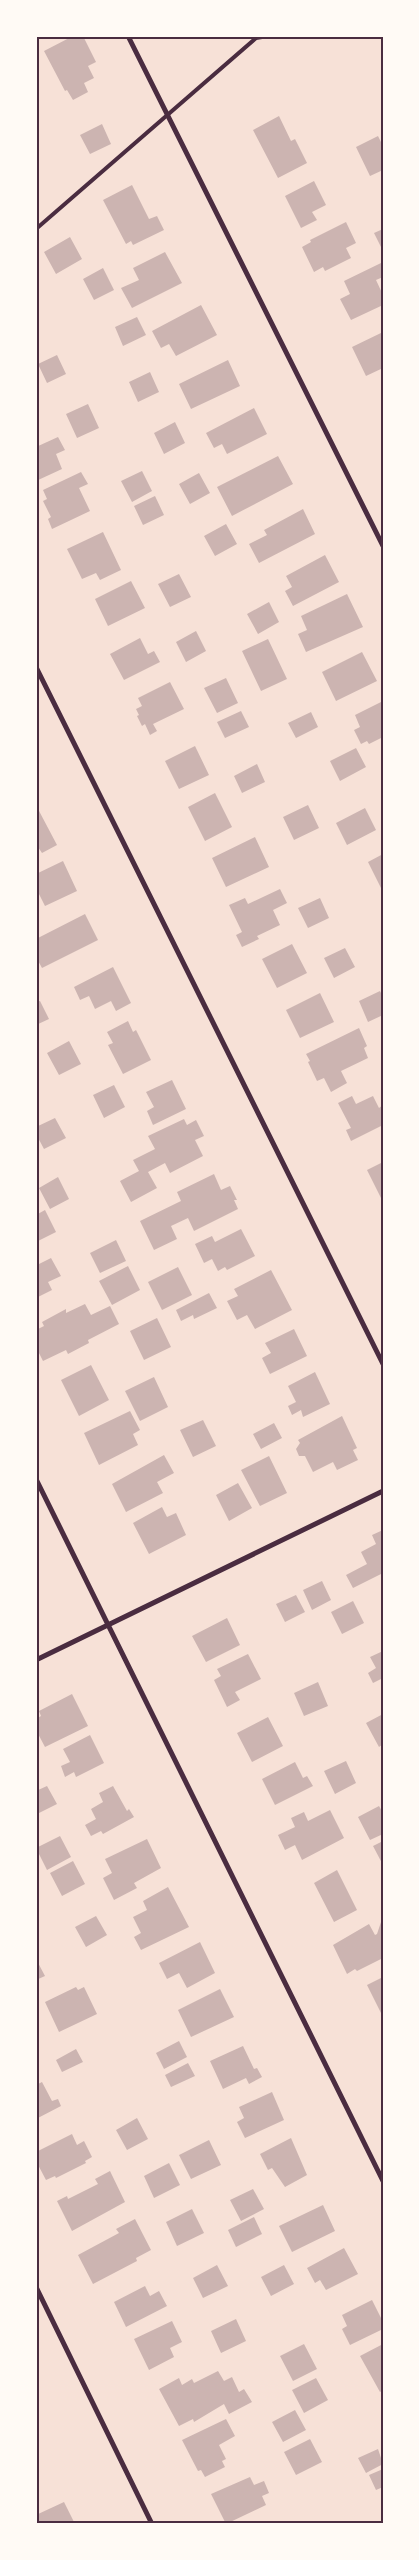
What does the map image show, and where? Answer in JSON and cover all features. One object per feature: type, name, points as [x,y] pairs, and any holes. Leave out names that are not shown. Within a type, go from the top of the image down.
[{"type":"street","points":[[128,36],[383,546]]},
{"type":"street","points":[[36,667],[383,1364]]},
{"type":"street","points":[[36,1479],[383,2181]]},
{"type":"street","points":[[36,1660],[383,1490]]},
{"type":"street","points":[[36,2287],[152,2524]]},
{"type":"lane","points":[[36,229],[167,112],[256,38],[268,36]]},
{"type":"building","points":[[73,36],[83,36],[96,62],[88,66],[94,78],[84,83],[88,92],[73,100],[67,90],[65,91],[44,51]]},
{"type":"building","points":[[279,116],[291,141],[295,139],[307,163],[278,178],[253,130]]},
{"type":"building","points":[[102,124],[111,144],[90,154],[80,135]]},
{"type":"building","points":[[378,136],[383,146],[383,170],[370,176],[356,147]]},
{"type":"building","points":[[314,181],[326,205],[312,212],[317,220],[301,228],[285,196]]},
{"type":"building","points":[[132,185],[149,219],[157,216],[164,230],[133,245],[131,241],[126,244],[103,200]]},
{"type":"building","points":[[346,222],[356,243],[346,248],[351,258],[325,271],[323,267],[314,272],[302,247],[311,242],[310,240]]},
{"type":"building","points":[[383,229],[383,251],[374,233]]},
{"type":"building","points":[[70,237],[82,259],[56,274],[44,252]]},
{"type":"building","points":[[165,252],[182,283],[132,308],[121,288],[139,280],[133,268]]},
{"type":"building","points":[[381,263],[383,277],[376,280],[383,295],[383,305],[351,320],[340,299],[350,294],[344,281]]},
{"type":"building","points":[[103,268],[114,290],[94,300],[83,279]]},
{"type":"building","points":[[201,305],[217,335],[176,356],[169,344],[161,348],[152,331]]},
{"type":"building","points":[[137,317],[146,335],[123,346],[115,327]]},
{"type":"building","points":[[383,332],[383,368],[366,376],[352,347]]},
{"type":"building","points":[[57,355],[66,374],[47,383],[38,364]]},
{"type":"building","points":[[228,360],[240,386],[191,409],[179,384]]},
{"type":"building","points":[[150,372],[159,392],[138,402],[129,382]]},
{"type":"building","points":[[88,404],[99,428],[77,438],[66,414]]},
{"type":"building","points":[[254,408],[267,434],[227,454],[222,444],[214,448],[206,433]]},
{"type":"building","points":[[175,422],[185,443],[164,454],[154,433]]},
{"type":"building","points":[[58,437],[65,450],[56,454],[62,469],[36,481],[36,447]]},
{"type":"building","points":[[278,456],[293,484],[232,516],[217,487]]},
{"type":"building","points":[[142,471],[152,491],[132,502],[121,481]]},
{"type":"building","points":[[81,472],[88,484],[79,488],[90,511],[52,529],[48,519],[51,517],[43,501],[47,499],[43,490]]},
{"type":"building","points":[[199,473],[210,493],[190,504],[179,484]]},
{"type":"building","points":[[155,496],[164,515],[143,525],[134,506]]},
{"type":"building","points":[[303,509],[315,534],[259,563],[249,544],[267,535],[264,530]]},
{"type":"building","points":[[226,524],[237,544],[215,556],[204,536]]},
{"type":"building","points":[[103,532],[121,570],[100,580],[96,573],[82,579],[67,549]]},
{"type":"building","points":[[325,555],[339,582],[293,606],[285,591],[292,587],[286,576]]},
{"type":"building","points":[[179,574],[191,597],[170,607],[158,584]]},
{"type":"building","points":[[131,581],[145,608],[108,626],[95,599]]},
{"type":"building","points":[[347,594],[363,627],[306,652],[298,634],[307,630],[301,616]]},
{"type":"building","points":[[269,602],[279,622],[258,634],[247,614]]},
{"type":"building","points":[[196,631],[206,651],[186,662],[176,642]]},
{"type":"building","points":[[140,638],[148,654],[154,651],[160,662],[124,680],[110,654]]},
{"type":"building","points":[[268,639],[287,679],[261,691],[242,651]]},
{"type":"building","points":[[362,652],[377,681],[336,701],[322,672]]},
{"type":"building","points":[[226,678],[238,703],[217,713],[204,688]]},
{"type":"building","points":[[170,682],[184,709],[153,724],[157,731],[150,735],[145,724],[142,726],[137,716],[139,715],[136,709],[142,706],[138,698]]},
{"type":"building","points":[[383,701],[383,737],[369,744],[367,741],[361,744],[354,730],[360,727],[355,715]]},
{"type":"building","points":[[241,711],[249,727],[225,738],[217,722]]},
{"type":"building","points":[[311,712],[318,727],[296,738],[288,723]]},
{"type":"building","points":[[195,746],[209,775],[179,789],[165,761]]},
{"type":"building","points":[[356,748],[366,767],[340,781],[330,761]]},
{"type":"building","points":[[257,764],[265,782],[242,793],[234,776]]},
{"type":"building","points":[[215,793],[232,827],[205,841],[188,807]]},
{"type":"building","points":[[308,805],[319,828],[294,840],[283,817]]},
{"type":"building","points":[[365,808],[376,830],[347,845],[336,823]]},
{"type":"building","points":[[38,809],[57,845],[42,853],[38,847],[36,848],[36,810]]},
{"type":"building","points":[[255,837],[269,867],[226,887],[212,858]]},
{"type":"building","points":[[383,854],[383,887],[381,888],[368,862]]},
{"type":"building","points":[[63,861],[77,891],[45,906],[38,892],[36,893],[36,874]]},
{"type":"building","points":[[280,889],[287,903],[273,910],[280,925],[257,936],[259,939],[242,947],[236,935],[242,932],[229,905],[245,898],[248,904]]},
{"type":"building","points":[[320,898],[329,918],[308,928],[298,908]]},
{"type":"building","points":[[85,914],[98,940],[42,968],[36,957],[36,939]]},
{"type":"building","points":[[292,944],[307,973],[277,988],[262,959]]},
{"type":"building","points":[[345,948],[355,967],[334,978],[324,958]]},
{"type":"building","points":[[113,967],[131,1003],[116,1011],[111,1001],[95,1009],[89,996],[80,1000],[74,987]]},
{"type":"building","points":[[380,991],[383,997],[383,1015],[368,1022],[359,1001]]},
{"type":"building","points":[[320,993],[334,1022],[300,1038],[286,1010]]},
{"type":"building","points":[[40,1001],[49,1019],[36,1025],[36,1002]]},
{"type":"building","points":[[128,1021],[133,1032],[136,1030],[151,1060],[123,1074],[108,1045],[113,1043],[107,1032]]},
{"type":"building","points":[[359,1028],[367,1046],[364,1048],[368,1058],[341,1071],[347,1083],[331,1092],[324,1078],[317,1081],[306,1054]]},
{"type":"building","points":[[69,1041],[81,1064],[59,1075],[47,1053]]},
{"type":"building","points":[[172,1080],[186,1109],[153,1125],[147,1111],[154,1107],[146,1092]]},
{"type":"building","points":[[114,1085],[125,1107],[104,1118],[93,1095]]},
{"type":"building","points":[[352,1096],[356,1104],[373,1096],[379,1108],[383,1105],[383,1125],[351,1141],[346,1130],[351,1128],[338,1103]]},
{"type":"building","points":[[55,1118],[66,1138],[44,1149],[36,1134],[36,1127]]},
{"type":"building","points":[[184,1119],[187,1125],[196,1120],[204,1136],[195,1140],[203,1156],[170,1173],[165,1163],[148,1172],[157,1188],[131,1202],[120,1181],[139,1171],[133,1160],[155,1149],[148,1136]]},
{"type":"building","points":[[383,1162],[383,1197],[381,1198],[367,1170]]},
{"type":"building","points":[[214,1174],[221,1190],[230,1186],[237,1200],[234,1200],[238,1209],[194,1231],[188,1218],[171,1226],[177,1239],[154,1250],[140,1221],[181,1201],[177,1192]]},
{"type":"building","points":[[58,1177],[69,1199],[50,1209],[39,1188]]},
{"type":"building","points":[[45,1210],[56,1232],[36,1242],[36,1215]]},
{"type":"building","points":[[241,1229],[255,1256],[227,1270],[225,1267],[218,1271],[212,1259],[204,1263],[195,1244],[212,1236],[215,1242]]},
{"type":"building","points":[[116,1240],[126,1261],[100,1273],[90,1253]]},
{"type":"building","points":[[36,1258],[39,1264],[51,1258],[61,1276],[48,1282],[52,1290],[36,1298]]},
{"type":"building","points":[[128,1266],[140,1290],[112,1305],[99,1281]]},
{"type":"building","points":[[178,1267],[192,1295],[162,1310],[148,1282]]},
{"type":"building","points":[[271,1270],[292,1310],[255,1329],[247,1315],[237,1320],[227,1301],[238,1296],[234,1289]]},
{"type":"building","points":[[209,1293],[217,1308],[194,1319],[193,1315],[181,1321],[176,1310]]},
{"type":"building","points":[[85,1304],[91,1315],[110,1306],[119,1324],[88,1340],[89,1343],[68,1354],[66,1350],[43,1361],[36,1347],[36,1330],[44,1326],[42,1322],[66,1309],[66,1313]]},
{"type":"building","points":[[157,1318],[171,1347],[144,1360],[130,1331]]},
{"type":"building","points":[[294,1329],[307,1356],[270,1374],[262,1358],[271,1353],[265,1343]]},
{"type":"building","points":[[91,1365],[109,1400],[79,1416],[61,1380]]},
{"type":"building","points":[[315,1372],[330,1404],[303,1417],[301,1410],[292,1415],[288,1406],[296,1402],[288,1386]]},
{"type":"building","points":[[154,1377],[168,1407],[140,1421],[125,1391]]},
{"type":"building","points":[[130,1411],[140,1430],[133,1434],[138,1445],[99,1465],[84,1433]]},
{"type":"building","points":[[342,1416],[357,1448],[353,1450],[358,1460],[337,1470],[333,1462],[313,1472],[305,1456],[299,1456],[296,1449],[300,1443],[298,1440]]},
{"type":"building","points":[[203,1420],[216,1446],[193,1457],[180,1430]]},
{"type":"building","points":[[274,1423],[282,1438],[261,1449],[253,1434]]},
{"type":"building","points":[[164,1455],[174,1473],[157,1482],[163,1493],[126,1512],[112,1484]]},
{"type":"building","points":[[269,1456],[287,1493],[260,1506],[241,1470]]},
{"type":"building","points":[[238,1483],[252,1508],[229,1521],[216,1495]]},
{"type":"building","points":[[162,1507],[167,1517],[176,1513],[186,1535],[149,1554],[133,1523]]},
{"type":"building","points":[[383,1530],[383,1573],[353,1588],[346,1575],[367,1564],[361,1552],[376,1544],[372,1535]]},
{"type":"building","points":[[322,1581],[331,1600],[312,1610],[303,1590]]},
{"type":"building","points":[[296,1595],[305,1612],[285,1622],[276,1604]]},
{"type":"building","points":[[353,1601],[364,1623],[342,1634],[331,1612]]},
{"type":"building","points":[[227,1618],[240,1645],[206,1662],[192,1636]]},
{"type":"building","points":[[383,1651],[383,1683],[381,1679],[373,1683],[368,1673],[376,1668],[370,1657]]},
{"type":"building","points":[[248,1654],[261,1679],[235,1692],[240,1700],[227,1707],[214,1680],[221,1676],[217,1669]]},
{"type":"building","points":[[318,1682],[328,1706],[304,1716],[294,1693]]},
{"type":"building","points":[[72,1694],[88,1726],[45,1747],[36,1730],[36,1719],[41,1716],[39,1711]]},
{"type":"building","points":[[383,1714],[383,1744],[379,1747],[366,1723]]},
{"type":"building","points":[[268,1717],[283,1746],[252,1762],[237,1733]]},
{"type":"building","points":[[90,1735],[104,1763],[76,1777],[74,1772],[65,1777],[61,1766],[70,1762],[63,1749]]},
{"type":"building","points":[[346,1761],[356,1783],[335,1794],[324,1771]]},
{"type":"building","points":[[295,1762],[303,1778],[307,1776],[313,1786],[275,1805],[262,1779]]},
{"type":"building","points":[[47,1786],[57,1804],[39,1813],[36,1807],[36,1791]]},
{"type":"building","points":[[113,1786],[127,1811],[129,1809],[134,1817],[103,1834],[101,1831],[91,1836],[85,1825],[96,1819],[91,1809],[103,1802],[99,1793]]},
{"type":"building","points":[[379,1806],[383,1813],[383,1834],[370,1840],[358,1817]]},
{"type":"building","points":[[330,1810],[344,1838],[302,1860],[295,1845],[285,1850],[278,1835],[295,1827],[291,1818],[304,1812],[308,1821]]},
{"type":"building","points":[[60,1836],[71,1857],[47,1870],[36,1848]]},
{"type":"building","points":[[147,1839],[161,1868],[134,1883],[137,1888],[114,1900],[103,1878],[112,1873],[105,1859]]},
{"type":"building","points":[[383,1841],[383,1865],[373,1846]]},
{"type":"building","points":[[73,1861],[85,1884],[62,1896],[50,1873]]},
{"type":"building","points":[[337,1870],[357,1910],[334,1922],[314,1883]]},
{"type":"building","points":[[168,1887],[189,1927],[141,1950],[134,1937],[141,1933],[133,1917],[147,1910],[143,1901]]},
{"type":"building","points":[[96,1916],[107,1935],[86,1947],[75,1927]]},
{"type":"building","points":[[383,1916],[383,1958],[347,1974],[333,1945],[369,1924],[375,1935],[377,1934]]},
{"type":"building","points":[[200,1942],[215,1973],[187,1988],[179,1973],[167,1979],[159,1963]]},
{"type":"building","points":[[36,1959],[45,1976],[36,1980]]},
{"type":"building","points":[[383,1977],[383,2017],[367,1985]]},
{"type":"building","points":[[76,1987],[78,1990],[84,1987],[97,2014],[59,2032],[45,2002]]},
{"type":"building","points":[[220,1989],[234,2017],[191,2037],[178,2010]]},
{"type":"building","points":[[179,2041],[187,2057],[164,2069],[156,2053]]},
{"type":"building","points":[[243,2046],[254,2069],[257,2068],[262,2077],[249,2084],[246,2078],[223,2089],[210,2061]]},
{"type":"building","points":[[76,2049],[83,2062],[62,2072],[56,2060]]},
{"type":"building","points":[[188,2063],[195,2076],[171,2087],[165,2075]]},
{"type":"building","points":[[42,2082],[52,2101],[58,2099],[61,2106],[36,2119],[36,2085]]},
{"type":"building","points":[[272,2092],[284,2120],[245,2138],[237,2122],[244,2118],[239,2107]]},
{"type":"building","points":[[137,2118],[148,2139],[127,2150],[116,2130]]},
{"type":"building","points":[[72,2134],[77,2145],[84,2141],[92,2157],[85,2161],[86,2163],[56,2178],[55,2176],[46,2180],[36,2161],[36,2152]]},
{"type":"building","points":[[291,2138],[307,2175],[285,2187],[272,2168],[268,2170],[260,2154]]},
{"type":"building","points":[[209,2140],[221,2165],[191,2179],[179,2155]]},
{"type":"building","points":[[169,2163],[180,2185],[154,2198],[144,2176]]},
{"type":"building","points":[[110,2171],[125,2202],[72,2231],[57,2201],[67,2196],[68,2199],[98,2184],[95,2179]]},
{"type":"building","points":[[253,2189],[264,2209],[241,2221],[230,2200]]},
{"type":"building","points":[[323,2205],[335,2231],[292,2252],[279,2226]]},
{"type":"building","points":[[192,2209],[204,2233],[177,2246],[166,2222]]},
{"type":"building","points":[[254,2217],[262,2234],[236,2247],[228,2230]]},
{"type":"building","points":[[135,2219],[151,2250],[136,2258],[137,2261],[93,2284],[78,2255],[119,2233],[116,2229]]},
{"type":"building","points":[[344,2248],[358,2274],[326,2290],[320,2280],[315,2283],[307,2268]]},
{"type":"building","points":[[217,2265],[228,2286],[203,2298],[193,2278]]},
{"type":"building","points":[[284,2265],[294,2284],[271,2296],[261,2277]]},
{"type":"building","points":[[145,2286],[150,2296],[159,2291],[167,2306],[126,2327],[114,2302]]},
{"type":"building","points":[[372,2300],[383,2322],[383,2329],[350,2345],[342,2329],[347,2326],[342,2315]]},
{"type":"building","points":[[236,2319],[246,2341],[221,2353],[211,2331]]},
{"type":"building","points":[[172,2321],[182,2342],[170,2348],[174,2357],[149,2370],[134,2339]]},
{"type":"building","points":[[304,2344],[317,2369],[293,2381],[280,2356]]},
{"type":"building","points":[[383,2344],[383,2390],[380,2392],[360,2356]]},
{"type":"building","points":[[218,2371],[224,2381],[232,2377],[239,2392],[244,2389],[252,2402],[229,2414],[224,2404],[194,2422],[193,2419],[179,2426],[159,2389],[179,2378],[182,2385],[192,2379],[194,2383]]},
{"type":"building","points":[[316,2378],[328,2400],[304,2413],[292,2390]]},
{"type":"building","points":[[295,2410],[306,2430],[283,2442],[272,2422]]},
{"type":"building","points":[[226,2419],[235,2436],[219,2445],[226,2459],[222,2461],[225,2467],[205,2477],[201,2470],[198,2471],[182,2440]]},
{"type":"building","points":[[310,2439],[322,2462],[296,2475],[284,2452]]},
{"type":"building","points":[[378,2449],[383,2464],[366,2473],[358,2458]]},
{"type":"building","points":[[383,2469],[383,2487],[376,2490],[369,2475]]},
{"type":"building","points":[[250,2477],[254,2485],[264,2481],[269,2493],[262,2496],[266,2505],[226,2524],[211,2494]]},
{"type":"building","points":[[64,2502],[75,2524],[36,2524],[36,2515]]}]
